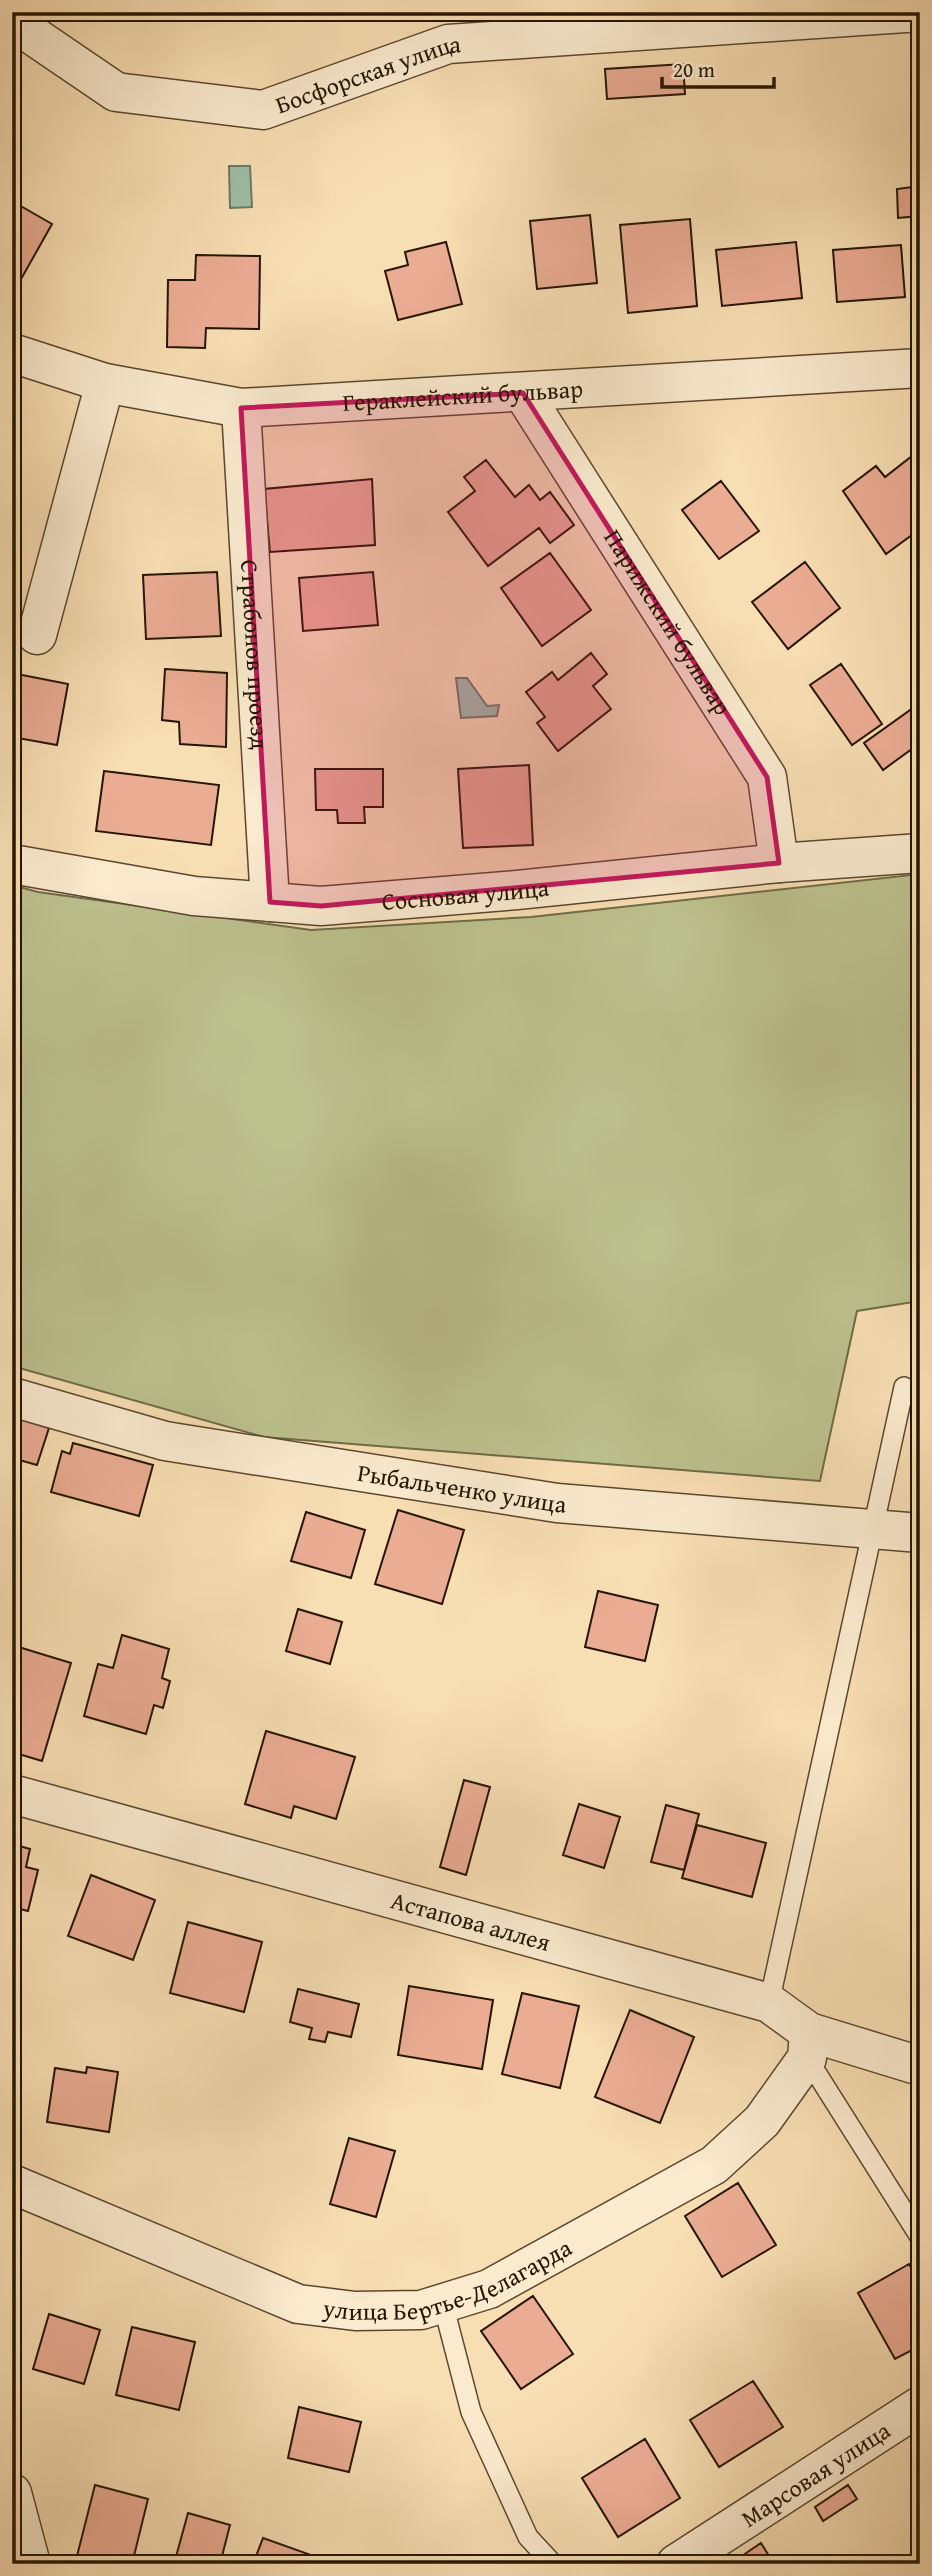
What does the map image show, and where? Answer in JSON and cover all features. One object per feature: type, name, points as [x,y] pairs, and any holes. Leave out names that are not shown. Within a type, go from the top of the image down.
[{"type":"street","name":"Босфорская улица","points":[[12,15],[19,26],[116,92],[263,110],[448,44],[920,12]]},
{"type":"street","name":"Гераклейский бульвар","points":[[12,353],[105,383],[241,408],[920,368]]},
{"type":"street","points":[[37,635],[105,383]]},
{"type":"street","name":"Парижский бульвар","points":[[523,393],[767,776],[779,863]]},
{"type":"street","name":"Страбонов проезд","points":[[241,408],[270,902]]},
{"type":"street","name":"Сосновая улица","points":[[12,864],[194,896],[321,906],[517,890],[779,863],[920,853]]},
{"type":"street","name":"Рыбальченко улица","points":[[12,1397],[165,1441],[557,1503],[920,1532]]},
{"type":"street","name":"Астапова аллея","points":[[12,1794],[769,2003],[808,2045],[920,2066]]},
{"type":"street","name":"улица Бертье-Делагарда","points":[[12,2184],[298,2304],[368,2311],[421,2311],[489,2289],[714,2165],[762,2121],[808,2045]]},
{"type":"street","name":"Марсовая улица","points":[[676,2564],[920,2406]]},
{"type":"street","points":[[12,2493],[31,2564]]},
{"type":"lane","points":[[769,2003],[876,1527],[904,1387]]},
{"type":"lane","points":[[808,2045],[920,2237]]},
{"type":"lane","points":[[443,2304],[471,2412],[528,2537],[553,2564]]},
{"type":"highlighted area","points":[[523,393],[767,777],[779,863],[321,906],[270,902],[241,408]]},
{"type":"shaded area","points":[[229,166],[250,166],[252,207],[230,208]]},
{"type":"shaded area","points":[[456,678],[467,678],[487,706],[499,705],[497,716],[461,718]]},
{"type":"shaded area","points":[[920,874],[920,1301],[857,1311],[820,1481],[264,1437],[12,1366],[12,885],[38,892],[311,930],[531,917]]},
{"type":"building","points":[[683,64],[685,94],[607,99],[605,69]]},
{"type":"building","points":[[920,186],[920,216],[898,218],[897,189]]},
{"type":"building","points":[[12,201],[52,224],[20,281],[12,277]]},
{"type":"building","points":[[590,215],[597,283],[537,289],[530,221]]},
{"type":"building","points":[[690,219],[697,306],[628,313],[620,225]]},
{"type":"building","points":[[446,242],[462,304],[398,320],[385,271],[408,265],[405,252]]},
{"type":"building","points":[[796,242],[802,298],[722,306],[716,250]]},
{"type":"building","points":[[901,245],[905,297],[837,302],[833,250]]},
{"type":"building","points":[[196,255],[260,256],[259,329],[206,328],[205,348],[167,347],[168,280],[195,280]]},
{"type":"building","points":[[912,456],[920,466],[920,529],[886,554],[843,491],[876,466],[885,477]]},
{"type":"building","points":[[486,460],[515,497],[529,485],[540,500],[550,492],[574,525],[550,543],[539,528],[488,566],[448,512],[475,491],[464,477]]},
{"type":"building","points":[[372,479],[375,545],[270,552],[264,489]]},
{"type":"building","points":[[721,481],[759,531],[719,559],[682,510]]},
{"type":"building","points":[[550,553],[591,610],[542,646],[501,588]]},
{"type":"building","points":[[805,562],[840,608],[788,649],[752,602]]},
{"type":"building","points":[[217,572],[221,636],[146,639],[143,575]]},
{"type":"building","points":[[373,572],[378,625],[303,631],[299,578]]},
{"type":"building","points":[[591,653],[607,674],[593,686],[611,709],[558,751],[537,723],[545,717],[526,692],[552,672],[558,680]]},
{"type":"building","points":[[841,664],[882,724],[852,745],[810,685]]},
{"type":"building","points":[[165,669],[227,673],[226,747],[180,744],[179,722],[162,720]]},
{"type":"building","points":[[12,673],[68,684],[57,745],[12,737]]},
{"type":"building","points":[[920,703],[920,743],[883,770],[864,743]]},
{"type":"building","points":[[529,765],[533,845],[463,848],[458,769]]},
{"type":"building","points":[[315,769],[383,769],[383,807],[364,807],[365,823],[338,823],[337,810],[316,810]]},
{"type":"building","points":[[104,771],[219,785],[211,845],[96,831]]},
{"type":"building","points":[[21,1419],[49,1428],[37,1465],[12,1458],[12,1434],[16,1436]]},
{"type":"building","points":[[73,1443],[153,1465],[139,1516],[51,1492],[62,1451],[70,1454]]},
{"type":"building","points":[[398,1510],[464,1530],[442,1604],[375,1584]]},
{"type":"building","points":[[306,1512],[365,1530],[351,1578],[291,1561]]},
{"type":"building","points":[[598,1591],[658,1605],[645,1661],[585,1647]]},
{"type":"building","points":[[298,1609],[342,1622],[330,1664],[286,1651]]},
{"type":"building","points":[[122,1635],[169,1649],[162,1678],[170,1681],[163,1708],[154,1705],[146,1734],[84,1716],[98,1664],[113,1668]]},
{"type":"building","points":[[12,1645],[71,1663],[42,1761],[12,1752]]},
{"type":"building","points":[[266,1731],[355,1757],[336,1819],[294,1806],[291,1818],[245,1804]]},
{"type":"building","points":[[464,1780],[490,1787],[466,1875],[440,1867]]},
{"type":"building","points":[[579,1804],[620,1817],[604,1868],[563,1855]]},
{"type":"building","points":[[666,1805],[699,1814],[684,1870],[651,1862]]},
{"type":"building","points":[[697,1825],[766,1843],[752,1897],[682,1878]]},
{"type":"building","points":[[12,1844],[30,1849],[26,1867],[38,1870],[28,1911],[12,1907]]},
{"type":"building","points":[[91,1875],[155,1900],[133,1960],[68,1936]]},
{"type":"building","points":[[188,1922],[262,1942],[244,2012],[170,1993]]},
{"type":"building","points":[[409,1986],[493,2000],[482,2069],[398,2055]]},
{"type":"building","points":[[298,1989],[359,2004],[351,2037],[328,2032],[325,2042],[309,2039],[312,2028],[290,2022]]},
{"type":"building","points":[[522,1993],[579,2006],[560,2088],[502,2074]]},
{"type":"building","points":[[630,2010],[694,2037],[660,2123],[595,2097]]},
{"type":"building","points":[[87,2067],[118,2072],[109,2132],[47,2122],[55,2068],[86,2073]]},
{"type":"building","points":[[349,2138],[395,2151],[376,2217],[330,2204]]},
{"type":"building","points":[[738,2183],[776,2245],[722,2277],[685,2216]]},
{"type":"building","points":[[909,2264],[920,2283],[920,2346],[895,2359],[858,2293]]},
{"type":"building","points":[[533,2296],[573,2354],[521,2389],[481,2331]]},
{"type":"building","points":[[49,2314],[100,2330],[84,2384],[33,2369]]},
{"type":"building","points":[[132,2327],[195,2342],[179,2410],[116,2395]]},
{"type":"building","points":[[753,2381],[783,2427],[719,2467],[690,2420]]},
{"type":"building","points":[[299,2407],[361,2422],[349,2472],[288,2458]]},
{"type":"building","points":[[645,2439],[680,2498],[618,2537],[582,2478]]},
{"type":"building","points":[[95,2485],[148,2499],[132,2564],[106,2564],[77,2556]]},
{"type":"building","points":[[848,2485],[857,2499],[823,2521],[815,2507]]},
{"type":"building","points":[[188,2513],[230,2525],[220,2564],[174,2564]]},
{"type":"building","points":[[263,2538],[311,2555],[308,2564],[253,2564]]},
{"type":"building","points":[[761,2543],[774,2564],[734,2564],[733,2562]]}]
